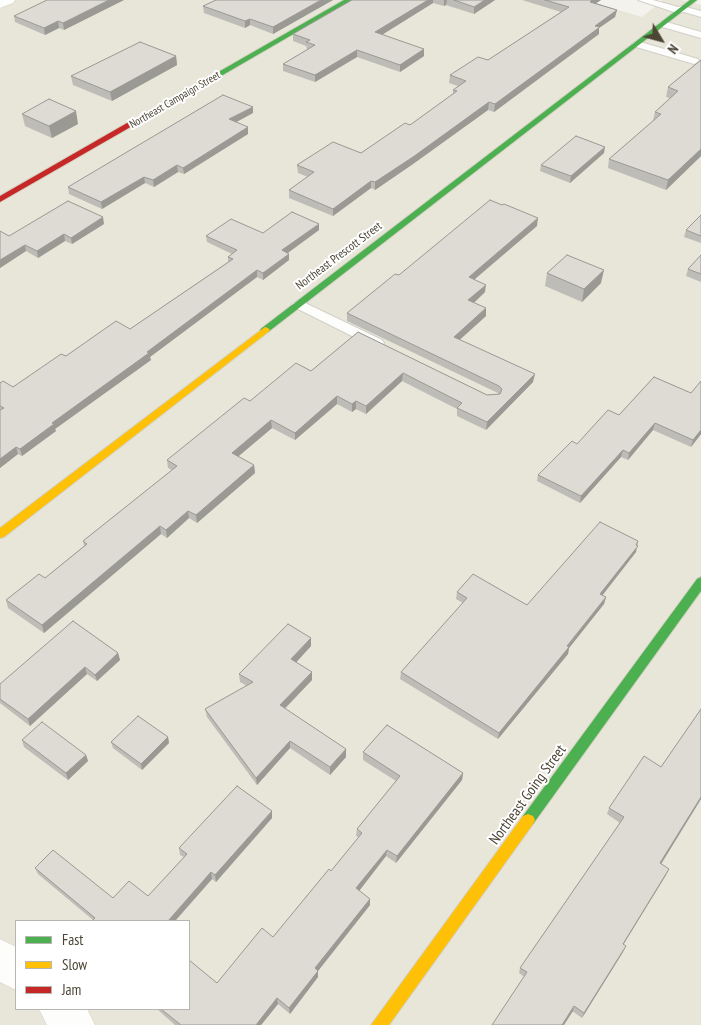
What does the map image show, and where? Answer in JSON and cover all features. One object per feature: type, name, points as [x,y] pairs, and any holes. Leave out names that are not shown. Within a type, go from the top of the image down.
[{"type":"street","points":[[0,3],[7,0]]},
{"type":"street","name":"Northeast Campaign Street","points":[[0,199],[349,0]]},
{"type":"street","name":"Northeast Prescott Street","points":[[0,534],[694,0]]},
{"type":"street","name":"Northeast Going Street","points":[[379,1025],[701,582]]},
{"type":"street","points":[[59,1010],[76,1025]]},
{"type":"lane","points":[[643,0],[701,14]]},
{"type":"lane","points":[[663,24],[700,34]]},
{"type":"lane","points":[[637,44],[694,61]]},
{"type":"lane","points":[[299,304],[391,350]]},
{"type":"shaded area","points":[[0,0],[585,0],[642,17],[663,0],[682,0],[701,5],[701,1025],[0,1025]]},
{"type":"building","points":[[47,0],[109,0],[63,23],[58,21],[44,28],[14,16]]},
{"type":"building","points":[[216,0],[321,0],[273,27],[250,19],[245,21],[203,6]]},
{"type":"building","points":[[352,0],[428,0],[375,32],[424,49],[400,65],[357,50],[315,75],[283,64],[315,45],[306,42],[310,40],[293,34]]},
{"type":"building","points":[[454,0],[485,0],[474,7]]},
{"type":"building","points":[[545,0],[592,0],[590,2],[617,10],[595,26],[600,27],[495,104],[489,102],[413,157],[375,182],[371,181],[333,209],[289,190],[314,172],[297,165],[333,142],[361,153],[405,123],[410,125],[457,91],[453,90],[466,81],[450,75],[478,57],[488,60],[569,7]]},
{"type":"building","points":[[140,42],[176,56],[110,92],[71,76]]},
{"type":"building","points":[[701,60],[701,149],[668,180],[609,159],[661,114],[655,112],[678,91],[668,87]]},
{"type":"building","points":[[223,95],[253,107],[229,119],[248,127],[183,168],[177,165],[153,180],[144,177],[101,202],[68,187]]},
{"type":"building","points":[[49,99],[76,111],[49,126],[22,114]]},
{"type":"building","points":[[576,136],[605,147],[571,176],[541,165]]},
{"type":"building","points":[[490,200],[538,218],[469,277],[486,285],[468,300],[486,308],[454,337],[535,374],[487,422],[457,408],[462,403],[403,373],[366,406],[356,401],[352,404],[337,396],[295,433],[271,420],[232,453],[254,465],[196,515],[188,511],[166,530],[160,526],[42,625],[6,600],[39,574],[45,578],[87,544],[83,541],[177,466],[167,460],[244,398],[250,401],[296,363],[311,371],[358,332],[487,395],[500,394],[502,389],[499,386],[347,313],[395,274],[399,275]]},
{"type":"building","points":[[68,201],[103,217],[71,238],[64,234],[37,251],[25,245],[0,260],[0,231],[9,236]]},
{"type":"building","points":[[292,212],[319,224],[282,250],[289,254],[263,273],[257,270],[147,352],[149,353],[52,423],[54,424],[20,449],[16,447],[0,459],[0,410],[4,408],[0,406],[0,383],[3,381],[13,387],[61,354],[66,356],[116,321],[130,329],[233,259],[228,257],[237,250],[206,236],[231,219],[263,233]]},
{"type":"building","points":[[701,215],[701,236],[686,230]]},
{"type":"building","points":[[567,255],[604,270],[584,289],[547,273]]},
{"type":"building","points":[[701,255],[701,274],[688,269]]},
{"type":"building","points":[[654,377],[691,393],[701,381],[701,430],[693,440],[655,423],[629,453],[623,450],[581,496],[538,475],[572,441],[577,444],[608,410],[619,415]]},
{"type":"building","points":[[600,522],[638,541],[636,545],[638,546],[600,594],[606,597],[567,646],[569,647],[499,733],[401,672],[467,598],[457,592],[473,574],[527,605]]},
{"type":"building","points":[[73,621],[118,653],[95,675],[85,667],[28,719],[0,699],[0,684]]},
{"type":"building","points":[[288,624],[311,638],[291,659],[312,672],[280,705],[346,749],[330,767],[290,741],[256,778],[205,709],[253,682],[239,674]]},
{"type":"building","points":[[701,709],[701,797],[660,863],[669,869],[623,944],[626,946],[584,1013],[574,1006],[562,1025],[492,1025],[527,972],[520,968],[624,817],[609,808],[644,756],[661,767]]},
{"type":"building","points":[[138,716],[168,737],[141,764],[111,742]]},
{"type":"building","points":[[42,722],[86,755],[66,773],[22,740]]},
{"type":"building","points":[[387,725],[463,773],[397,856],[387,850],[356,888],[370,899],[315,968],[318,971],[289,1008],[277,998],[256,1025],[181,1025],[162,1010],[190,1010],[190,961],[217,983],[262,928],[273,937],[329,869],[331,871],[362,833],[357,829],[400,776],[363,752]]},
{"type":"building","points":[[237,786],[272,811],[215,875],[211,872],[169,920],[93,920],[95,918],[35,868],[53,850],[113,898],[129,881],[148,896],[187,854],[179,848]]},
{"type":"traffic: fast","points":[[137,121],[349,0]]},
{"type":"traffic: fast","points":[[265,330],[694,0]]},
{"type":"traffic: fast","points":[[528,820],[701,582]]},
{"type":"traffic: slow","points":[[0,534],[265,330]]},
{"type":"traffic: slow","points":[[379,1025],[528,820]]},
{"type":"traffic: jam","points":[[0,199],[137,121]]}]
